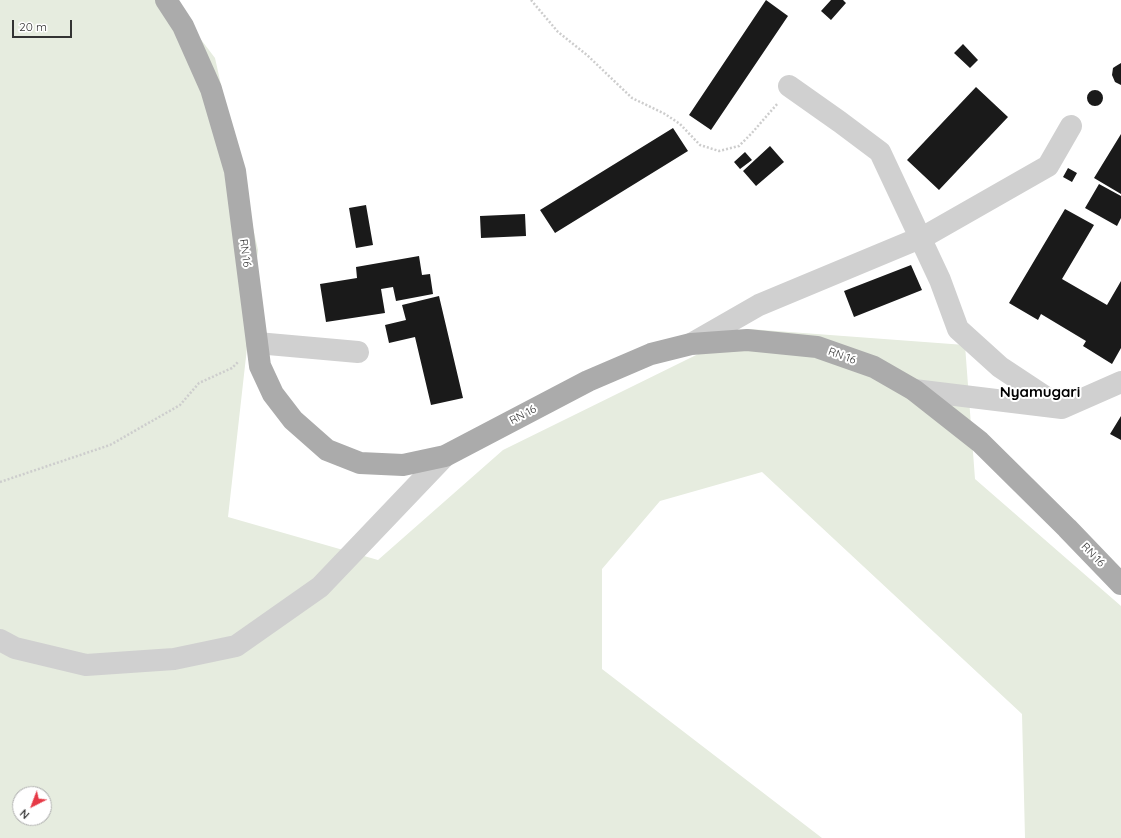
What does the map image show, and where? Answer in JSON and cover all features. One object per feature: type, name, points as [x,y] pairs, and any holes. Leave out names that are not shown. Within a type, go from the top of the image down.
[{"type":"main road","name":"RN 16","points":[[166,0],[184,26],[211,89],[235,171],[260,366],[273,394],[294,420],[327,450],[360,463],[403,464],[445,456],[588,380],[651,354],[691,344],[747,340],[817,347],[874,367],[914,390],[980,442],[1121,584]]},
{"type":"street","points":[[789,86],[880,152],[940,280],[958,329],[1000,367],[1062,408]]},
{"type":"street","points":[[691,344],[759,305],[927,235],[1048,166],[1071,126]]},
{"type":"street","points":[[257,343],[358,352]]},
{"type":"street","points":[[914,390],[1062,408],[1121,382]]},
{"type":"street","points":[[0,640],[14,648],[86,665],[174,660],[236,646],[320,587],[445,456]]},
{"type":"path","points":[[531,0],[558,32],[587,55],[632,98],[680,124],[700,145],[720,151],[739,146],[770,114],[789,86]]},
{"type":"path","points":[[0,482],[110,445],[180,405],[199,384],[232,368],[257,343]]},
{"type":"shaded area","points":[[0,0],[171,0],[215,58],[258,250],[228,517],[378,560],[503,450],[749,329],[965,345],[975,479],[1121,606],[1121,838],[1025,838],[1022,714],[762,472],[660,501],[602,569],[602,669],[822,838],[0,838]]},
{"type":"building","points":[[766,0],[788,16],[711,130],[689,115]]},
{"type":"building","points":[[831,0],[843,0],[846,3],[831,20],[821,11]]},
{"type":"building","points":[[963,44],[978,60],[970,68],[954,53]]},
{"type":"building","points":[[1121,63],[1121,85],[1115,82],[1112,75],[1113,68]]},
{"type":"building","points":[[976,87],[1008,117],[939,190],[907,160]]},
{"type":"building","points":[[1095,90],[1101,92],[1103,98],[1101,104],[1095,106],[1089,104],[1087,98],[1089,92]]},
{"type":"building","points":[[673,128],[688,151],[555,233],[540,210]]},
{"type":"building","points":[[1121,134],[1121,194],[1094,178]]},
{"type":"building","points":[[770,146],[784,162],[756,186],[743,171]]},
{"type":"building","points":[[745,152],[752,160],[740,169],[734,162]]},
{"type":"building","points":[[1068,168],[1077,173],[1072,182],[1063,177]]},
{"type":"building","points":[[1099,184],[1121,196],[1121,218],[1117,226],[1085,208]]},
{"type":"building","points":[[366,205],[373,245],[356,248],[349,208]]},
{"type":"building","points":[[1065,209],[1094,225],[1062,279],[1107,305],[1121,281],[1121,348],[1112,364],[1083,346],[1086,341],[1041,314],[1038,320],[1009,303]]},
{"type":"building","points":[[525,214],[526,236],[481,238],[480,216]]},
{"type":"building","points":[[419,256],[422,275],[430,274],[433,294],[396,301],[393,287],[381,289],[385,313],[326,322],[320,284],[357,278],[356,267]]},
{"type":"building","points":[[911,265],[922,290],[854,317],[844,291]]},
{"type":"building","points":[[439,296],[463,398],[431,405],[415,337],[389,343],[385,325],[406,320],[402,305]]},
{"type":"building","points":[[1121,416],[1121,440],[1110,434]]},
{"type":"district","name":"Nyamugari","points":[[1040,392]]}]
